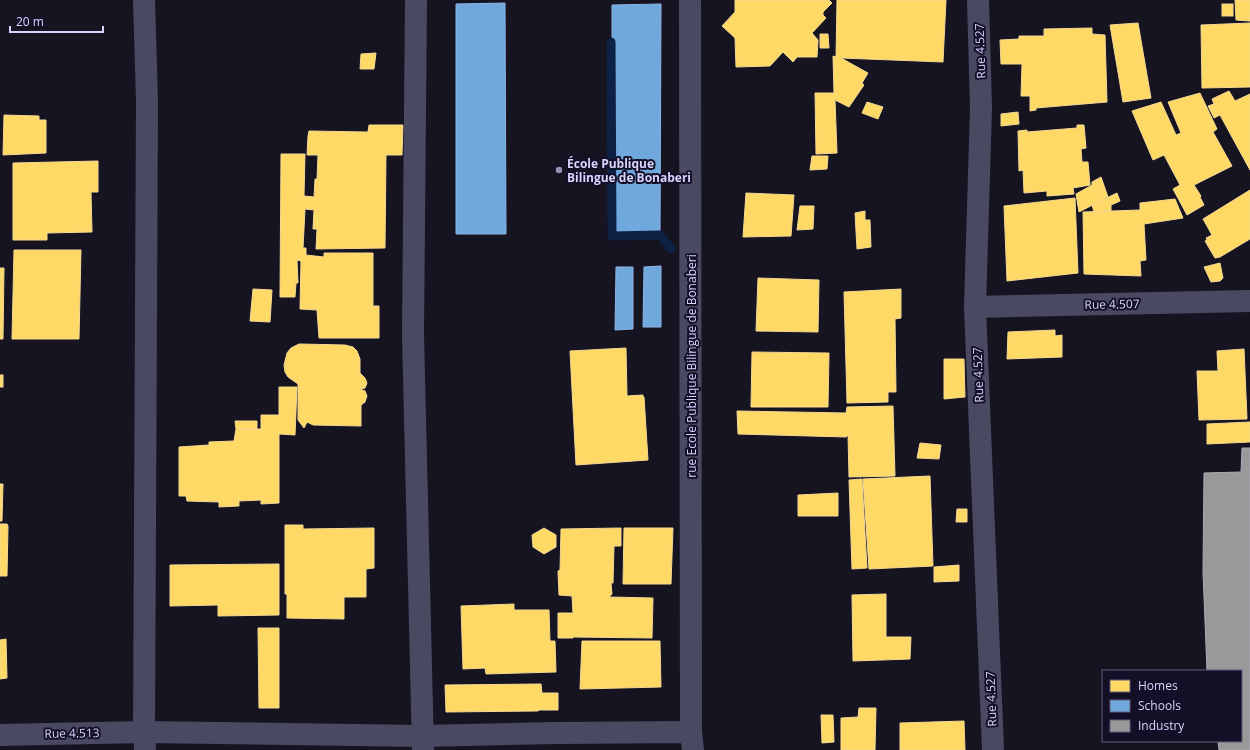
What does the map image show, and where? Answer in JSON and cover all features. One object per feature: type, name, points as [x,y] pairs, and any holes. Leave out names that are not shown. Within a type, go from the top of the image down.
[{"type":"street","points":[[144,0],[147,101],[145,741]]},
{"type":"street","points":[[416,0],[413,335],[423,743]]},
{"type":"street","name":"rue Ecole Publique Bilingue de Bonaberi","points":[[690,0],[692,741]]},
{"type":"street","name":"Rue 4.527","points":[[978,0],[981,108],[975,307],[993,750]]},
{"type":"street","name":"Rue 4.507","points":[[975,307],[1250,301]]},
{"type":"street","name":"Rue 4.513","points":[[0,735],[145,741],[423,743],[555,733],[692,741]]},
{"type":"building: Homes","points":[[735,0],[829,0],[832,3],[823,12],[823,15],[826,18],[812,33],[818,40],[817,57],[797,57],[793,62],[783,52],[770,66],[736,67],[735,38],[722,26],[735,12]]},
{"type":"building: Homes","points":[[837,0],[946,0],[943,62],[841,58],[868,73],[862,83],[864,85],[849,107],[835,100],[837,153],[816,154],[815,93],[834,93],[833,56],[836,57]]},
{"type":"building: Homes","points":[[1235,0],[1250,0],[1250,21],[1236,20]]},
{"type":"building: Homes","points":[[1222,4],[1233,4],[1233,16],[1222,16]]},
{"type":"building: Homes","points":[[1138,23],[1151,98],[1123,102],[1110,25]]},
{"type":"building: Homes","points":[[1250,23],[1250,87],[1202,88],[1201,25]]},
{"type":"building: Homes","points":[[1092,28],[1092,34],[1105,35],[1107,102],[1036,108],[1036,110],[1030,111],[1030,96],[1021,96],[1022,64],[1001,64],[1000,40],[1019,39],[1019,36],[1044,36],[1044,29]]},
{"type":"building: Homes","points":[[820,34],[828,34],[829,48],[820,48]]},
{"type":"building: Homes","points":[[376,53],[374,69],[360,69],[361,54]]},
{"type":"building: Homes","points":[[1229,91],[1235,101],[1250,94],[1250,170],[1220,115],[1214,118],[1208,106],[1214,104],[1212,99]]},
{"type":"building: Homes","points":[[1200,93],[1217,129],[1213,132],[1232,166],[1194,185],[1201,196],[1200,197],[1204,205],[1187,215],[1173,189],[1180,185],[1164,155],[1153,160],[1132,111],[1161,102],[1176,135],[1181,133],[1168,102]]},
{"type":"building: Homes","points":[[867,102],[883,107],[878,119],[862,113]]},
{"type":"building: Homes","points":[[1018,112],[1019,124],[1001,126],[1001,114]]},
{"type":"building: Homes","points":[[4,115],[39,116],[39,120],[46,120],[46,153],[3,155]]},
{"type":"building: Homes","points":[[369,125],[403,125],[402,155],[386,155],[385,248],[316,249],[317,229],[313,229],[314,210],[305,209],[303,248],[306,248],[306,255],[324,257],[324,253],[373,253],[373,306],[379,306],[379,338],[319,338],[317,310],[300,309],[301,261],[297,260],[298,283],[296,283],[295,297],[280,297],[281,154],[305,154],[304,196],[314,197],[315,179],[317,179],[318,155],[307,155],[309,131],[368,132]]},
{"type":"building: Homes","points":[[1077,125],[1084,125],[1086,148],[1081,149],[1082,162],[1088,162],[1090,185],[1073,188],[1074,194],[1047,196],[1047,191],[1024,193],[1023,170],[1019,171],[1018,131],[1027,130],[1027,132],[1077,128]]},
{"type":"building: Homes","points":[[812,156],[828,156],[827,169],[810,170]]},
{"type":"building: Homes","points":[[98,161],[98,192],[91,192],[92,232],[47,233],[47,240],[13,240],[13,163]]},
{"type":"building: Homes","points":[[1101,177],[1108,197],[1079,212],[1076,194],[1092,185],[1092,182]]},
{"type":"building: Homes","points":[[1250,190],[1250,239],[1220,257],[1215,258],[1205,241],[1207,240],[1206,238],[1212,235],[1203,219]]},
{"type":"building: Homes","points":[[746,193],[794,195],[791,236],[743,237]]},
{"type":"building: Homes","points":[[1117,193],[1120,201],[1111,205],[1111,211],[1094,212],[1092,205]]},
{"type":"building: Homes","points":[[1075,198],[1078,273],[1007,281],[1004,206]]},
{"type":"building: Homes","points":[[1175,199],[1183,218],[1144,224],[1146,260],[1140,261],[1141,276],[1084,274],[1083,212],[1140,210],[1140,203]]},
{"type":"building: Homes","points":[[800,206],[814,206],[813,229],[797,230]]},
{"type":"building: Homes","points":[[865,211],[865,220],[870,220],[871,247],[857,249],[855,213]]},
{"type":"building: Homes","points":[[14,250],[81,250],[79,339],[12,339]]},
{"type":"building: Homes","points":[[1220,263],[1223,278],[1220,281],[1211,282],[1204,267]]},
{"type":"building: Homes","points":[[0,268],[4,268],[3,339],[0,339]]},
{"type":"building: Homes","points":[[758,278],[819,280],[818,332],[756,331]]},
{"type":"building: Homes","points":[[253,289],[272,290],[270,322],[250,321]]},
{"type":"building: Homes","points":[[901,289],[901,318],[895,319],[896,392],[888,392],[888,402],[847,403],[844,292]]},
{"type":"building: Homes","points":[[1055,330],[1055,336],[1062,335],[1062,357],[1007,359],[1008,332]]},
{"type":"building: Homes","points":[[299,344],[345,345],[353,347],[357,351],[360,359],[360,373],[365,378],[367,383],[365,388],[360,389],[365,391],[367,396],[365,402],[361,405],[361,426],[313,425],[307,422],[304,428],[298,420],[298,384],[288,377],[285,372],[284,365],[287,353],[291,348]]},
{"type":"building: Homes","points":[[626,348],[627,396],[643,395],[644,397],[648,460],[576,465],[570,351]]},
{"type":"building: Homes","points":[[1244,349],[1247,419],[1199,420],[1197,371],[1218,371],[1217,351]]},
{"type":"building: Homes","points":[[752,352],[829,353],[828,407],[751,407]]},
{"type":"building: Homes","points":[[944,359],[964,359],[965,397],[944,399]]},
{"type":"building: Homes","points":[[0,375],[3,375],[3,387],[0,387]]},
{"type":"building: Homes","points":[[279,387],[297,387],[295,435],[279,434],[279,503],[261,504],[261,500],[239,501],[239,506],[219,507],[219,502],[187,501],[186,496],[179,496],[179,447],[209,445],[209,442],[234,441],[236,429],[261,429],[261,415],[279,415]]},
{"type":"building: Homes","points":[[893,406],[895,476],[849,477],[848,435],[846,437],[738,434],[737,411],[846,413],[847,407]]},
{"type":"building: Homes","points":[[235,421],[257,421],[257,429],[236,429]]},
{"type":"building: Homes","points":[[1250,422],[1250,442],[1207,444],[1207,424]]},
{"type":"building: Homes","points":[[920,443],[941,445],[939,459],[917,458]]},
{"type":"building: Homes","points":[[930,476],[933,566],[869,569],[863,479]]},
{"type":"building: Homes","points":[[862,479],[867,568],[852,569],[849,480]]},
{"type":"building: Homes","points":[[0,484],[3,484],[2,521],[0,521]]},
{"type":"building: Homes","points":[[838,493],[838,516],[798,516],[798,495]]},
{"type":"building: Homes","points":[[957,509],[967,509],[967,522],[956,522]]},
{"type":"building: Homes","points":[[0,524],[7,524],[8,526],[7,576],[0,576]]},
{"type":"building: Homes","points":[[285,525],[303,525],[303,529],[374,528],[374,568],[366,569],[366,597],[344,597],[344,619],[287,618],[287,594],[285,594]]},
{"type":"building: Homes","points":[[544,528],[556,535],[556,547],[544,554],[533,547],[532,535]]},
{"type":"building: Homes","points":[[621,528],[621,546],[614,546],[613,583],[611,583],[612,594],[609,597],[653,598],[652,638],[558,638],[558,613],[573,613],[572,596],[559,595],[558,571],[560,570],[561,529]]},
{"type":"building: Homes","points":[[624,528],[673,528],[671,584],[623,584]]},
{"type":"building: Homes","points":[[279,564],[279,615],[218,616],[218,605],[170,606],[170,565]]},
{"type":"building: Homes","points":[[959,565],[959,581],[934,582],[934,567]]},
{"type":"building: Homes","points":[[886,594],[886,637],[911,637],[910,659],[853,661],[852,595]]},
{"type":"building: Homes","points":[[514,604],[514,610],[549,610],[550,641],[555,641],[556,672],[486,674],[485,668],[463,669],[461,606]]},
{"type":"building: Homes","points":[[258,628],[279,628],[279,708],[259,708]]},
{"type":"building: Homes","points":[[6,639],[7,678],[0,679],[0,640]]},
{"type":"building: Homes","points":[[582,641],[660,641],[661,687],[580,689]]},
{"type":"building: Homes","points":[[541,684],[542,693],[558,693],[558,710],[446,712],[445,685]]},
{"type":"building: Homes","points":[[859,708],[876,708],[875,750],[841,750],[841,718],[858,717]]},
{"type":"building: Homes","points":[[821,715],[833,715],[834,742],[822,743]]},
{"type":"building: Homes","points":[[964,721],[965,750],[900,750],[900,723]]},
{"type":"building: Schools","points":[[505,3],[506,234],[456,234],[456,4]]},
{"type":"building: Schools","points":[[661,4],[660,234],[612,235],[612,5]]},
{"type":"building: Schools","points":[[661,266],[661,327],[643,327],[644,267]]},
{"type":"building: Schools","points":[[616,267],[633,267],[633,329],[615,330]]},
{"type":"building: Industry","points":[[1242,448],[1250,448],[1250,750],[1219,750],[1218,742],[1242,742],[1242,670],[1207,670],[1203,572],[1204,473],[1241,472]]},
{"type":"waterway","points":[[611,42],[612,236],[660,235],[671,249]]},
{"type":"place","name":"École Publique Bilingue de Bonaberi","points":[[559,170]]}]
